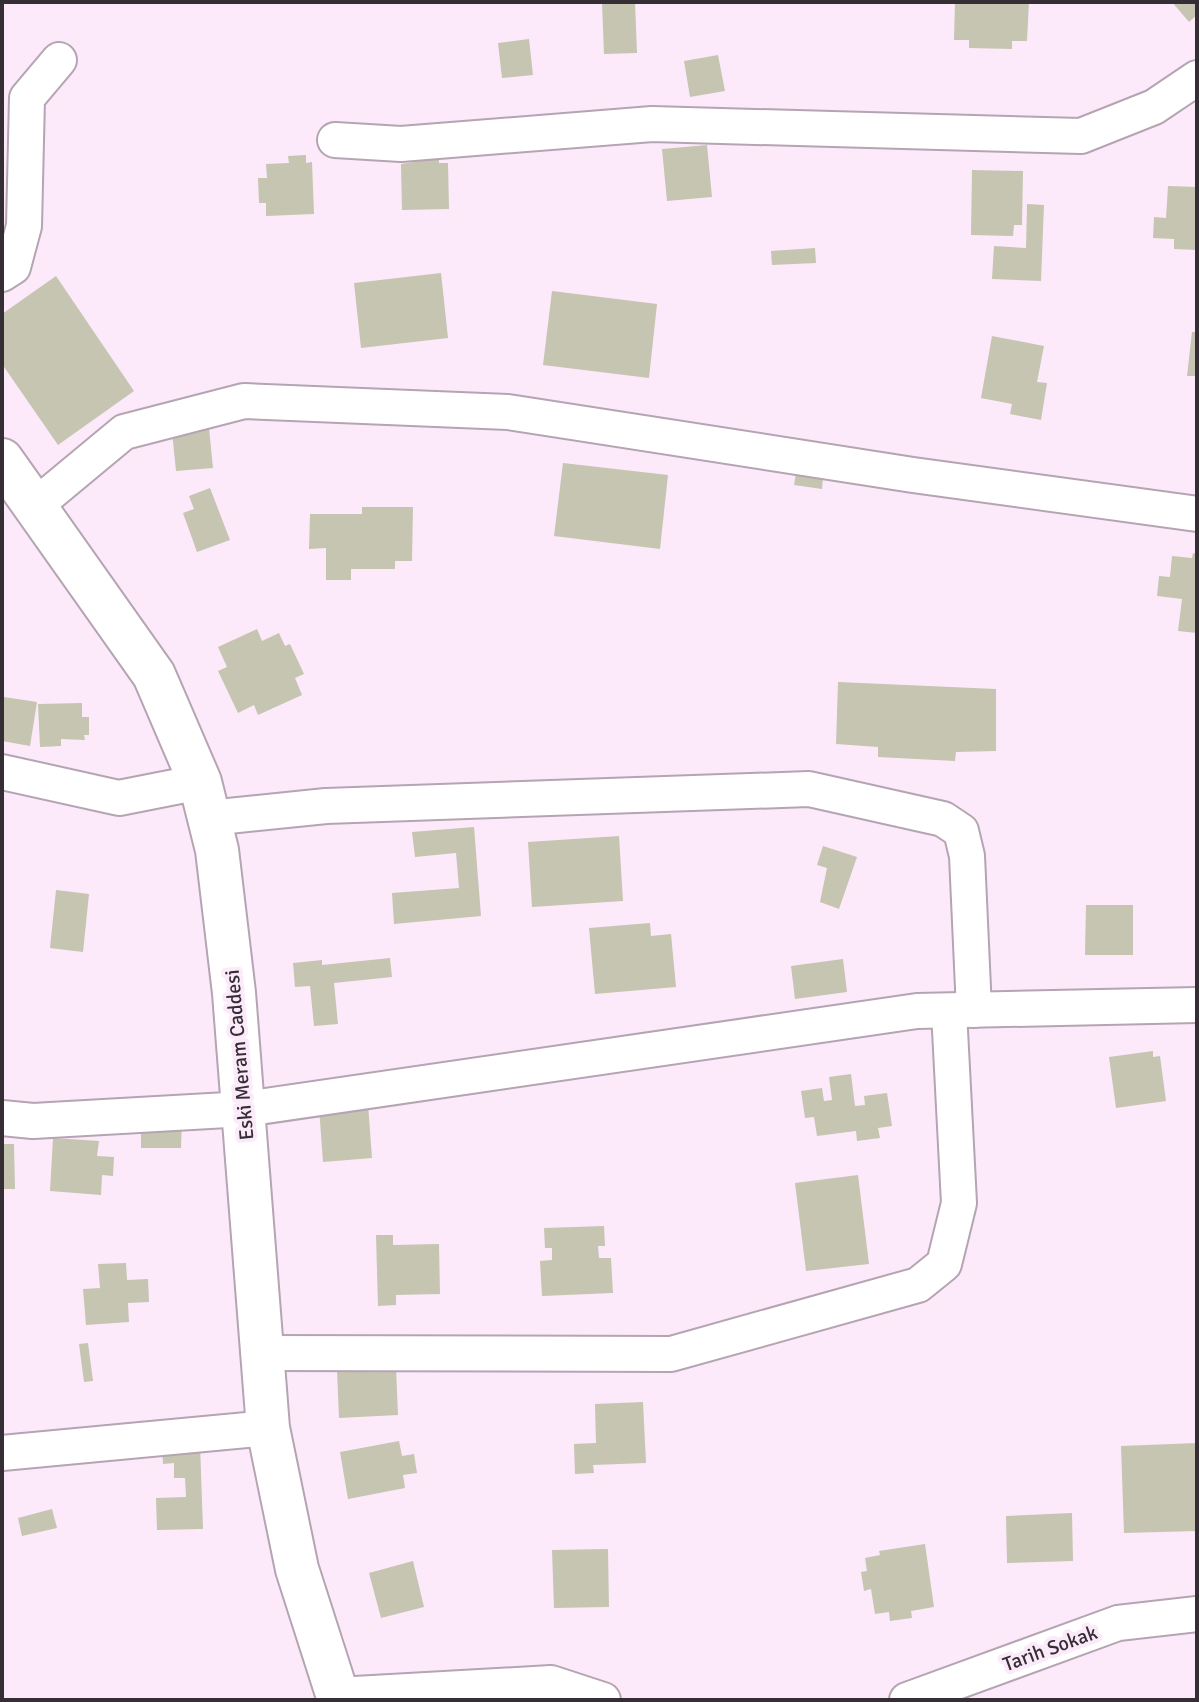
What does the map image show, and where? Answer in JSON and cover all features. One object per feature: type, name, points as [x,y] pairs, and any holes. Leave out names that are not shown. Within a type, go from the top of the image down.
[{"type":"street","points":[[2,274],[13,267],[24,226],[27,98],[59,60]]},
{"type":"street","points":[[335,140],[401,144],[652,124],[1081,136],[1154,107],[1197,78]]},
{"type":"street","points":[[36,505],[124,432],[244,401],[508,412],[913,475],[1197,514]]},
{"type":"street","name":"Eski Meram Caddesi","points":[[2,460],[154,675],[205,800],[217,850],[245,1109],[268,1428],[297,1569],[338,1698]]},
{"type":"street","points":[[2,772],[119,798],[326,806],[809,789],[943,819],[961,831],[967,856],[961,1010],[959,1203],[944,1264],[918,1285],[671,1354],[263,1353]]},
{"type":"street","points":[[2,1118],[33,1121],[245,1109],[917,1011],[1197,1005]]},
{"type":"street","points":[[2,1453],[268,1428]]},
{"type":"street","name":"Tarih Sokak","points":[[907,1700],[1118,1623],[1197,1614]]},
{"type":"street","points":[[338,1698],[551,1683],[603,1700]]},
{"type":"building","points":[[602,2],[635,2],[637,53],[604,54]]},
{"type":"building","points":[[955,2],[1029,2],[1027,41],[1012,41],[1012,49],[969,48],[969,40],[954,40]]},
{"type":"building","points":[[1172,2],[1197,2],[1197,15],[1189,22]]},
{"type":"building","points":[[529,39],[533,75],[502,78],[498,43]]},
{"type":"building","points":[[718,55],[725,91],[690,97],[684,61]]},
{"type":"building","points":[[707,145],[712,197],[667,201],[662,149]]},
{"type":"building","points":[[306,155],[306,163],[312,162],[314,214],[266,216],[266,203],[259,203],[258,178],[267,178],[266,164],[289,163],[288,156]]},
{"type":"building","points":[[439,158],[439,163],[448,163],[449,209],[402,210],[401,164]]},
{"type":"building","points":[[972,170],[1023,171],[1022,225],[1014,225],[1013,236],[971,235]]},
{"type":"building","points":[[1168,186],[1197,187],[1197,250],[1174,249],[1174,239],[1153,238],[1154,217],[1166,218]]},
{"type":"building","points":[[1027,204],[1044,205],[1041,281],[992,279],[994,246],[1026,248]]},
{"type":"building","points":[[815,248],[816,263],[772,265],[771,251]]},
{"type":"building","points":[[441,273],[448,338],[361,348],[354,283]]},
{"type":"building","points":[[56,276],[134,391],[58,445],[2,364],[2,314]]},
{"type":"building","points":[[552,291],[657,304],[649,378],[543,365]]},
{"type":"building","points":[[1192,332],[1197,332],[1197,376],[1187,376]]},
{"type":"building","points":[[992,336],[1044,346],[1037,382],[1047,383],[1041,420],[1010,414],[1012,404],[981,398]]},
{"type":"building","points":[[208,418],[213,468],[176,471],[171,422]]},
{"type":"building","points":[[563,463],[668,475],[660,549],[554,536]]},
{"type":"building","points":[[796,473],[823,477],[822,489],[794,485]]},
{"type":"building","points":[[210,488],[230,540],[197,552],[183,513],[194,509],[189,496]]},
{"type":"building","points":[[362,507],[413,507],[412,561],[395,561],[395,569],[351,569],[351,580],[326,580],[326,548],[309,549],[310,514],[362,514]]},
{"type":"building","points":[[1193,553],[1197,554],[1197,633],[1178,631],[1182,599],[1157,596],[1159,576],[1170,577],[1172,556],[1192,558]]},
{"type":"building","points":[[257,629],[262,641],[279,633],[285,646],[290,644],[304,674],[295,678],[302,695],[258,715],[254,705],[238,713],[218,671],[227,667],[218,647]]},
{"type":"building","points":[[838,682],[996,689],[996,751],[956,752],[955,761],[878,757],[878,747],[836,744]]},
{"type":"building","points":[[4,697],[37,702],[30,746],[2,741]]},
{"type":"building","points":[[82,703],[82,717],[89,717],[89,735],[84,735],[85,740],[61,739],[61,746],[40,747],[38,704]]},
{"type":"building","points":[[474,827],[481,916],[394,924],[392,893],[459,888],[456,853],[415,857],[412,832]]},
{"type":"building","points":[[619,836],[623,901],[532,907],[528,842]]},
{"type":"building","points":[[823,846],[857,857],[839,909],[820,902],[827,868],[817,865]]},
{"type":"building","points":[[56,890],[89,894],[83,952],[50,948]]},
{"type":"building","points":[[1086,905],[1133,905],[1133,955],[1085,955]]},
{"type":"building","points":[[650,923],[651,936],[671,934],[676,987],[595,994],[589,928]]},
{"type":"building","points":[[390,958],[392,977],[334,983],[338,1024],[314,1026],[310,986],[295,987],[293,963],[322,960],[322,965]]},
{"type":"building","points":[[843,959],[847,992],[795,999],[791,966]]},
{"type":"building","points":[[1153,1051],[1153,1057],[1160,1056],[1166,1101],[1116,1108],[1109,1057]]},
{"type":"building","points":[[851,1074],[855,1106],[865,1105],[864,1096],[887,1093],[892,1126],[878,1128],[880,1138],[857,1141],[856,1131],[817,1136],[814,1117],[805,1118],[801,1091],[822,1088],[824,1101],[832,1100],[829,1077]]},
{"type":"building","points":[[368,1104],[372,1158],[323,1162],[319,1107]]},
{"type":"building","points":[[141,1116],[182,1116],[181,1148],[141,1148]]},
{"type":"building","points":[[53,1138],[99,1141],[97,1156],[114,1157],[113,1176],[102,1175],[101,1195],[50,1191]]},
{"type":"building","points":[[2,1144],[14,1144],[15,1189],[2,1189]]},
{"type":"building","points":[[858,1175],[869,1264],[806,1271],[795,1183]]},
{"type":"building","points":[[604,1226],[605,1246],[598,1246],[599,1258],[611,1258],[613,1293],[542,1296],[540,1261],[552,1260],[552,1248],[545,1248],[544,1228]]},
{"type":"building","points":[[376,1235],[393,1235],[393,1245],[439,1244],[440,1294],[396,1295],[396,1305],[378,1306]]},
{"type":"building","points":[[126,1263],[127,1280],[148,1279],[149,1302],[128,1303],[129,1322],[86,1325],[83,1289],[100,1288],[98,1264]]},
{"type":"building","points":[[88,1343],[93,1381],[84,1382],[79,1344]]},
{"type":"building","points":[[396,1367],[398,1415],[339,1418],[337,1370]]},
{"type":"building","points":[[643,1402],[646,1463],[593,1465],[594,1473],[575,1474],[574,1444],[596,1443],[595,1404]]},
{"type":"building","points":[[399,1441],[402,1456],[414,1454],[417,1473],[403,1475],[405,1488],[348,1499],[340,1452]]},
{"type":"building","points":[[1197,1443],[1197,1531],[1124,1533],[1121,1446]]},
{"type":"building","points":[[200,1444],[203,1529],[157,1530],[156,1498],[186,1497],[185,1478],[174,1478],[174,1463],[163,1464],[162,1446]]},
{"type":"building","points":[[52,1509],[57,1528],[22,1536],[18,1518]]},
{"type":"building","points":[[1072,1513],[1073,1561],[1007,1563],[1006,1516]]},
{"type":"building","points":[[925,1544],[934,1607],[911,1611],[912,1618],[890,1621],[889,1612],[875,1614],[871,1589],[864,1591],[861,1572],[867,1571],[865,1558],[880,1555],[879,1551]]},
{"type":"building","points":[[608,1549],[609,1607],[554,1608],[552,1550]]},
{"type":"building","points":[[413,1561],[424,1607],[381,1618],[369,1573]]}]
